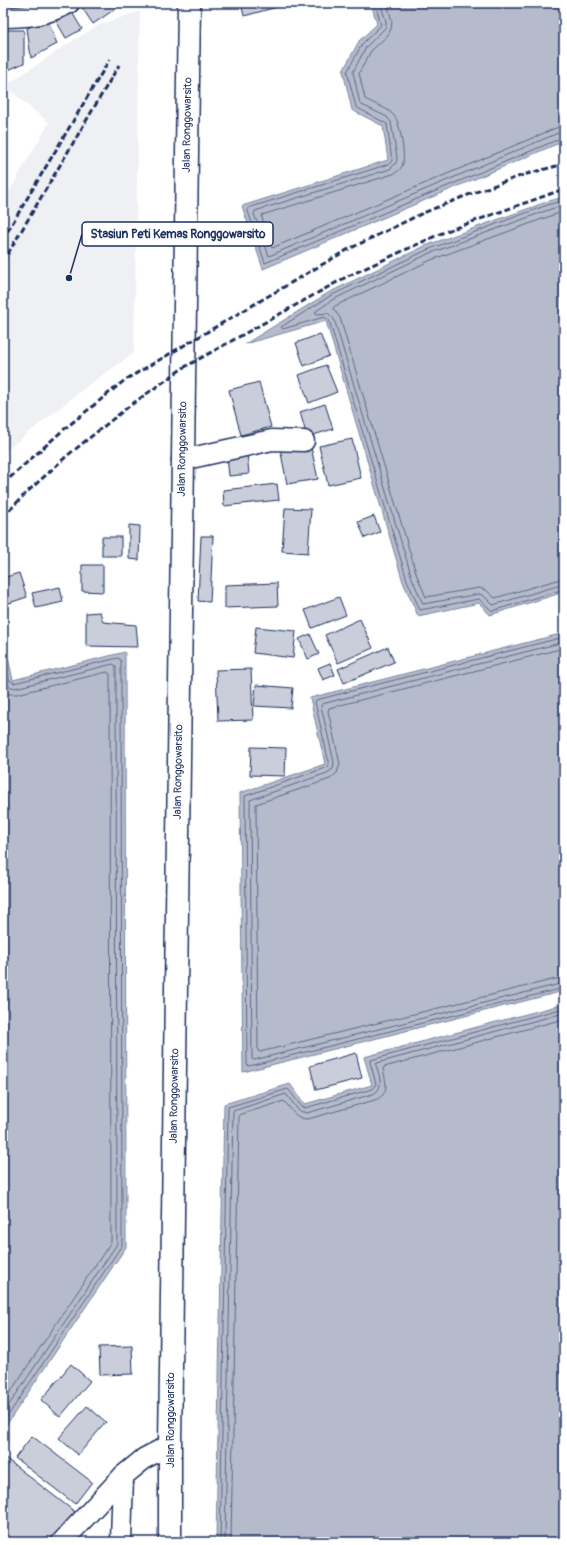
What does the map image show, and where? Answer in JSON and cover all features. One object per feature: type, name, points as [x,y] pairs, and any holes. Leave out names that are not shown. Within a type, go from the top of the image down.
[{"type":"main road","name":"Jalan Ronggowarsito","points":[[170,1542],[182,460],[189,3]]},
{"type":"street","points":[[3,17],[43,14],[69,3]]},
{"type":"street","points":[[182,460],[272,440],[304,441]]},
{"type":"street","points":[[62,1542],[123,1476],[145,1458],[170,1445]]},
{"type":"street","points":[[121,1542],[123,1476]]},
{"type":"shaded area","points":[[140,11],[134,353],[87,386],[3,453],[3,202],[49,123],[5,86],[99,25]]},
{"type":"water","points":[[371,3],[564,3],[564,141],[263,269],[242,206],[388,160],[383,126],[352,110],[343,71],[359,41],[377,24]]},
{"type":"water","points":[[564,197],[564,592],[490,615],[479,603],[418,616],[403,582],[326,321],[245,344],[328,293],[425,246],[549,201]]},
{"type":"water","points":[[564,633],[564,991],[243,1072],[240,793],[325,764],[310,698]]},
{"type":"water","points":[[3,635],[13,680],[125,652],[126,1247],[3,1430]]},
{"type":"water","points":[[564,1004],[564,1542],[216,1542],[224,1104],[290,1084],[305,1104],[372,1085],[364,1057]]},
{"type":"building","points":[[6,3],[41,3],[41,11],[6,11]]},
{"type":"building","points":[[79,3],[115,3],[118,7],[93,24]]},
{"type":"building","points":[[241,3],[292,3],[244,16]]},
{"type":"building","points":[[70,9],[82,29],[66,38],[55,19]]},
{"type":"building","points":[[48,20],[57,44],[31,58],[27,28]]},
{"type":"building","points":[[4,30],[24,30],[24,63],[6,71]]},
{"type":"building","points":[[320,334],[329,356],[304,366],[296,343]]},
{"type":"building","points":[[326,365],[337,392],[309,403],[299,375]]},
{"type":"building","points":[[259,382],[271,427],[241,435],[229,390]]},
{"type":"building","points":[[325,404],[333,429],[307,437],[300,412]]},
{"type":"building","points":[[352,439],[361,478],[328,485],[319,446]]},
{"type":"building","points":[[279,443],[311,447],[318,479],[287,484]]},
{"type":"building","points":[[247,453],[249,474],[229,476],[227,456]]},
{"type":"building","points":[[277,484],[279,500],[224,506],[223,490]]},
{"type":"building","points":[[285,508],[311,509],[308,553],[282,551]]},
{"type":"building","points":[[374,516],[380,532],[365,538],[358,522]]},
{"type":"building","points":[[129,525],[140,526],[139,560],[129,559]]},
{"type":"building","points":[[201,536],[213,536],[210,602],[198,601]]},
{"type":"building","points":[[102,537],[121,537],[121,556],[102,556]]},
{"type":"building","points":[[82,565],[103,565],[103,592],[82,591]]},
{"type":"building","points":[[19,573],[27,597],[6,604],[3,597],[3,578]]},
{"type":"building","points":[[277,583],[278,606],[225,608],[225,585]]},
{"type":"building","points":[[60,587],[63,602],[36,608],[32,593]]},
{"type":"building","points":[[339,597],[346,615],[312,628],[305,610]]},
{"type":"building","points":[[100,612],[103,622],[136,625],[138,647],[86,646],[86,613]]},
{"type":"building","points":[[360,619],[373,648],[338,663],[325,635]]},
{"type":"building","points":[[256,627],[296,631],[293,658],[253,653]]},
{"type":"building","points":[[310,634],[319,654],[308,659],[299,639]]},
{"type":"building","points":[[388,647],[394,662],[344,683],[338,669]]},
{"type":"building","points":[[330,663],[335,675],[323,680],[318,668]]},
{"type":"building","points":[[251,669],[253,720],[218,721],[216,670]]},
{"type":"building","points":[[256,685],[293,688],[291,708],[254,706]]},
{"type":"building","points":[[251,747],[286,748],[285,776],[250,775]]},
{"type":"building","points":[[356,1053],[362,1078],[316,1090],[310,1066]]},
{"type":"building","points":[[132,1346],[133,1374],[100,1375],[99,1347]]},
{"type":"building","points":[[71,1364],[90,1381],[60,1417],[41,1400]]},
{"type":"building","points":[[87,1406],[106,1422],[78,1455],[59,1438]]},
{"type":"building","points":[[32,1436],[92,1482],[75,1504],[15,1458]]},
{"type":"building","points":[[4,1457],[75,1512],[54,1542],[3,1542]]},
{"type":"railway","points":[[3,239],[110,59]]},
{"type":"railway","points":[[3,262],[119,65]]},
{"type":"railway","points":[[3,484],[62,431],[125,380],[347,250],[423,213],[473,193],[523,175],[564,164]]},
{"type":"railway","points":[[3,517],[26,493],[68,455],[128,407],[183,368],[348,276],[444,232],[564,189]]},
{"type":"place","name":"Stasiun Peti Kemas Ronggowarsito","points":[[69,278]]}]
